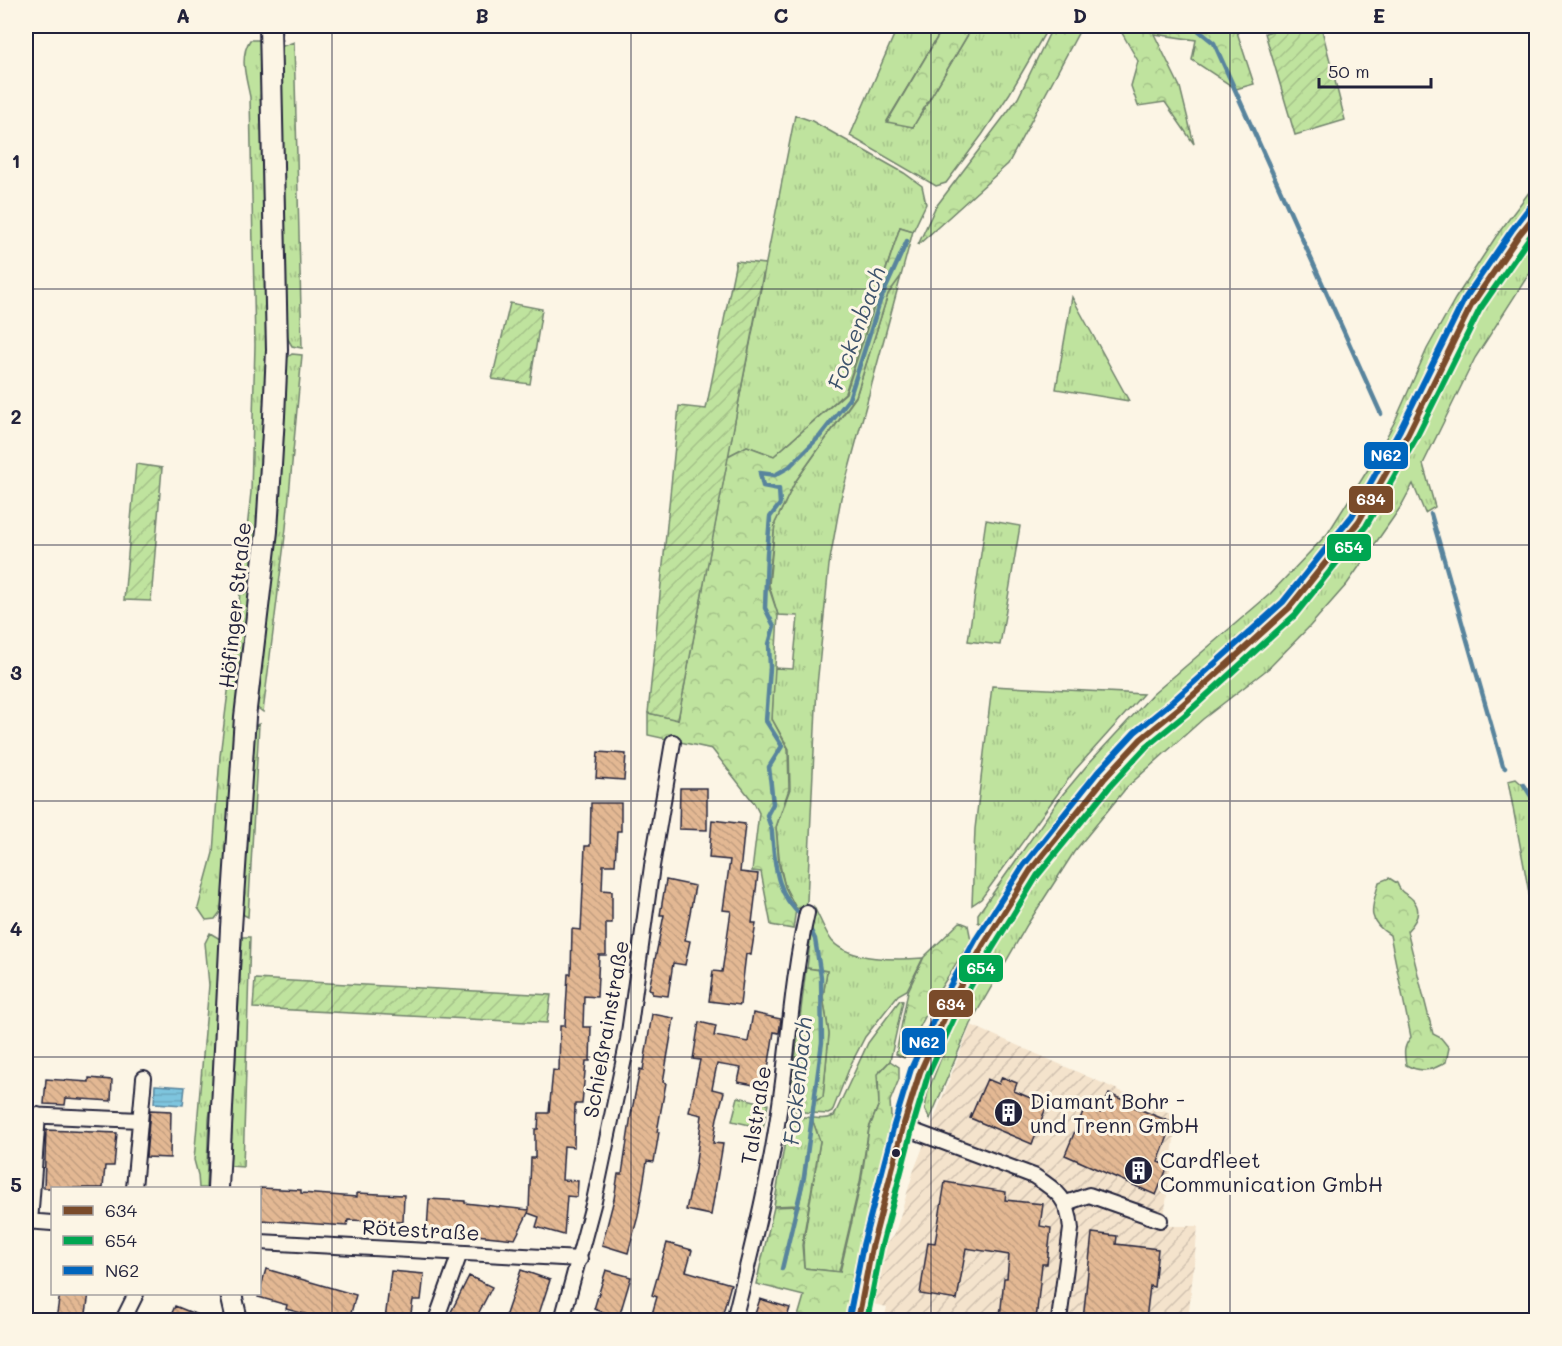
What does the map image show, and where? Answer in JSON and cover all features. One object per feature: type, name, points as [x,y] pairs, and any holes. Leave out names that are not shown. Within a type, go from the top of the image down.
[{"type":"street","name":"Höfinger Straße","points":[[218,1187],[231,928],[245,717],[267,531],[277,350],[270,26]]},
{"type":"street","points":[[858,1320],[872,1248],[903,1127],[920,1072],[953,999],[984,944],[1030,871],[1066,823],[1104,779],[1141,739],[1179,708],[1289,608],[1359,521],[1408,434],[1472,304],[1536,214]]},
{"type":"street","name":"Schießrainstraße","points":[[562,1320],[597,1189],[628,1041],[652,866],[673,742]]},
{"type":"street","name":"Talstraße","points":[[734,1320],[758,1222],[779,1112],[791,1008],[807,913]]},
{"type":"street","points":[[134,1187],[144,1078]]},
{"type":"street","points":[[51,1224],[28,1221],[32,1115],[140,1120]]},
{"type":"street","points":[[903,1127],[1034,1176],[1052,1188],[1066,1203],[1071,1229],[1059,1320]]},
{"type":"street","points":[[1066,1203],[1089,1196],[1160,1220]]},
{"type":"street","name":"Rötestraße","points":[[261,1242],[580,1259]]},
{"type":"street","points":[[436,1320],[460,1253]]},
{"type":"street","points":[[123,1320],[135,1295]]},
{"type":"street","points":[[231,1295],[237,1320]]},
{"type":"shaded area","points":[[971,1025],[1177,1116],[1163,1226],[1198,1226],[1188,1320],[884,1320],[887,1307],[873,1304],[886,1245],[894,1236],[914,1170]]},
{"type":"green space","points":[[898,26],[944,26],[887,121],[913,127],[973,26],[1049,26],[1010,93],[982,135],[946,183],[936,186],[850,136]]},
{"type":"green space","points":[[944,26],[973,26],[913,127],[887,122]]},
{"type":"green space","points":[[1053,26],[1082,26],[1008,164],[918,245],[935,208],[1018,98]]},
{"type":"green space","points":[[1118,26],[1235,26],[1254,84],[1236,89],[1192,60],[1196,40],[1154,34],[1180,87],[1194,144],[1165,102],[1138,106],[1131,86],[1138,61]]},
{"type":"green space","points":[[1287,26],[1321,26],[1345,120],[1295,135],[1265,33]]},
{"type":"green space","points":[[250,40],[259,40],[263,46],[269,344],[268,424],[221,911],[215,919],[206,920],[198,908],[213,853],[220,756],[251,492],[255,345],[250,97],[244,60]]},
{"type":"green space","points":[[294,42],[302,348],[292,346],[285,334],[280,47]]},
{"type":"green space","points":[[795,115],[812,121],[904,173],[922,186],[926,204],[913,231],[900,227],[845,393],[774,456],[747,446],[728,456]]},
{"type":"green space","points":[[1536,183],[1536,201],[1512,231],[1355,511],[1316,569],[1252,633],[1162,710],[1024,867],[983,925],[978,922],[978,914],[1063,794],[1089,763],[1152,695],[1270,594],[1328,533],[1374,460],[1395,421],[1427,349],[1455,299],[1497,235]]},
{"type":"green space","points":[[900,227],[913,231],[901,276],[888,294],[856,396],[795,482],[775,523],[768,585],[778,615],[772,719],[788,749],[789,789],[776,827],[779,865],[785,887],[796,909],[793,929],[771,925],[761,872],[752,871],[759,813],[754,803],[712,749],[648,735],[648,713],[678,719],[728,456],[747,446],[774,456],[846,393]]},
{"type":"green space","points":[[1536,228],[1536,263],[1475,358],[1423,464],[1435,507],[1425,513],[1413,484],[1400,508],[1347,584],[1310,626],[1269,668],[1203,719],[1127,787],[1074,852],[1027,925],[970,1024],[930,1119],[925,1109],[928,1091],[960,1011],[984,962],[1038,876],[1089,807],[1156,737],[1300,609],[1496,283]]},
{"type":"green space","points":[[736,261],[765,264],[678,720],[648,713],[679,406],[706,409]]},
{"type":"green space","points":[[901,276],[841,498],[829,565],[817,686],[807,901],[805,909],[796,908],[785,887],[776,827],[790,789],[789,749],[772,719],[774,668],[793,669],[798,616],[778,615],[769,585],[775,523],[795,482],[856,397],[888,294]]},
{"type":"green space","points":[[1072,297],[1129,401],[1056,389]]},
{"type":"green space","points":[[510,303],[542,309],[530,384],[492,379]]},
{"type":"green space","points":[[292,354],[302,355],[286,528],[263,712],[256,707],[284,360]]},
{"type":"green space","points":[[136,464],[162,468],[151,601],[124,600]]},
{"type":"green space","points":[[986,520],[1020,526],[1000,645],[968,641]]},
{"type":"green space","points":[[992,686],[1143,694],[1075,770],[981,899],[972,905],[975,829]]},
{"type":"green space","points":[[259,724],[248,917],[242,914],[245,822],[252,727]]},
{"type":"green space","points":[[1516,779],[1528,790],[1536,806],[1536,930],[1508,781]]},
{"type":"green space","points":[[1389,878],[1397,883],[1416,904],[1417,917],[1407,931],[1433,1034],[1441,1038],[1449,1048],[1446,1062],[1431,1069],[1422,1070],[1406,1065],[1405,1050],[1411,1037],[1390,935],[1376,923],[1372,912],[1379,882]]},
{"type":"green space","points":[[814,907],[832,941],[840,948],[875,958],[923,958],[907,990],[898,995],[865,1037],[851,1064],[832,1112],[828,1114],[812,1113],[813,1102],[823,1097],[829,1034],[823,996],[827,971],[807,968]]},
{"type":"green space","points":[[960,922],[968,925],[971,940],[935,997],[904,1058],[896,1054],[908,991],[924,957]]},
{"type":"green space","points":[[210,933],[220,939],[218,1053],[209,1119],[206,1187],[199,1187],[194,1160],[209,985],[205,943]]},
{"type":"green space","points":[[242,937],[250,937],[243,1167],[230,1166]]},
{"type":"green space","points":[[806,968],[827,971],[823,997],[829,1034],[823,1097],[813,1102],[812,1113],[789,1110]]},
{"type":"green space","points":[[255,979],[551,995],[547,1023],[253,1008]]},
{"type":"green space","points":[[900,1000],[903,1001],[890,1061],[877,1074],[879,1104],[869,1128],[860,1182],[839,1272],[804,1268],[803,1245],[820,1141],[812,1119],[798,1205],[774,1206],[789,1118],[823,1119],[834,1116],[868,1043]]},
{"type":"green space","points":[[890,1061],[899,1067],[899,1079],[890,1101],[892,1132],[856,1275],[848,1320],[797,1320],[804,1296],[756,1284],[774,1207],[799,1206],[812,1119],[820,1141],[802,1245],[804,1268],[840,1272],[861,1182],[869,1129],[879,1104],[878,1074]]},
{"type":"green space","points":[[738,1097],[768,1104],[763,1128],[732,1121]]},
{"type":"water","points":[[155,1085],[185,1087],[183,1105],[154,1103]]},
{"type":"building","points":[[598,752],[626,754],[624,780],[596,778]]},
{"type":"building","points":[[680,788],[707,788],[707,830],[679,829]]},
{"type":"building","points":[[591,803],[621,803],[621,831],[617,831],[615,865],[603,865],[602,890],[612,891],[612,923],[606,923],[606,955],[599,955],[597,997],[584,996],[583,1027],[591,1027],[590,1061],[586,1061],[582,1104],[575,1104],[574,1147],[564,1146],[562,1180],[578,1181],[577,1197],[567,1196],[564,1235],[536,1227],[539,1217],[528,1213],[515,1239],[476,1235],[476,1233],[427,1230],[429,1199],[465,1201],[465,1203],[529,1210],[531,1158],[535,1158],[535,1129],[538,1129],[539,1113],[549,1113],[553,1070],[559,1071],[560,1026],[565,1026],[568,974],[571,974],[572,929],[581,930],[585,846],[590,846]]},
{"type":"building","points":[[712,820],[745,824],[740,872],[758,874],[752,923],[756,923],[751,955],[746,954],[740,1005],[709,1001],[713,971],[722,972],[731,911],[723,910],[730,860],[709,858]]},
{"type":"building","points":[[666,880],[695,886],[685,940],[690,941],[685,965],[673,963],[668,996],[652,994],[652,990],[649,989],[664,915],[660,915]]},
{"type":"building","points":[[753,1013],[781,1019],[779,1033],[774,1032],[765,1087],[738,1082],[741,1068],[717,1064],[712,1089],[724,1092],[713,1143],[723,1144],[711,1215],[686,1210],[695,1169],[702,1115],[689,1112],[700,1060],[693,1059],[699,1022],[716,1026],[714,1036],[748,1042]]},
{"type":"building","points":[[652,1014],[674,1018],[663,1082],[666,1083],[654,1162],[647,1161],[638,1216],[628,1253],[602,1245],[618,1174],[622,1174],[631,1115],[640,1069],[643,1070]]},
{"type":"building","name":"Diamant Bohr - und Trenn GmbH","points":[[1002,1077],[1017,1083],[1014,1091],[1047,1105],[1032,1144],[970,1118],[987,1079],[999,1084]]},
{"type":"building","points":[[89,1078],[112,1080],[111,1101],[66,1098],[65,1105],[44,1104],[46,1079],[89,1082]]},
{"type":"building","points":[[1109,1094],[1173,1123],[1158,1162],[1168,1166],[1156,1195],[1065,1155],[1085,1107],[1101,1113]]},
{"type":"building","points":[[150,1110],[171,1111],[170,1158],[146,1157]]},
{"type":"building","points":[[46,1130],[117,1133],[114,1166],[105,1166],[103,1187],[44,1188]]},
{"type":"building","points":[[945,1182],[1006,1192],[1005,1200],[1043,1204],[1040,1226],[1051,1228],[1047,1264],[1042,1264],[1036,1320],[1000,1318],[1009,1255],[966,1248],[957,1300],[920,1294],[928,1242],[935,1243]]},
{"type":"building","points":[[261,1188],[357,1197],[357,1193],[404,1195],[403,1222],[348,1220],[347,1226],[261,1220]]},
{"type":"building","points":[[1092,1233],[1117,1236],[1116,1244],[1158,1249],[1154,1287],[1150,1286],[1146,1320],[1083,1320]]},
{"type":"building","points":[[667,1243],[692,1250],[686,1271],[731,1284],[721,1320],[670,1320],[652,1314],[657,1297],[652,1295]]},
{"type":"building","points":[[266,1269],[356,1295],[349,1320],[327,1320],[286,1309],[287,1305],[258,1297],[261,1295]]},
{"type":"building","points":[[521,1270],[550,1280],[537,1320],[504,1320]]},
{"type":"building","points":[[606,1270],[631,1277],[619,1317],[594,1309]]},
{"type":"building","points":[[391,1271],[424,1274],[421,1300],[413,1300],[410,1320],[385,1320]]},
{"type":"building","points":[[469,1276],[492,1287],[475,1320],[447,1320]]},
{"type":"building","points":[[60,1295],[89,1295],[85,1320],[56,1320]]},
{"type":"building","points":[[760,1299],[790,1308],[786,1320],[753,1320]]},
{"type":"building","points":[[175,1306],[210,1320],[169,1320]]},
{"type":"waterway","points":[[1193,26],[1214,43],[1381,414]]},
{"type":"waterway","name":"Fockenbach","points":[[803,917],[787,899],[778,879],[772,831],[767,815],[773,804],[769,767],[782,746],[766,721],[770,668],[769,644],[774,626],[765,608],[770,517],[780,504],[779,489],[763,486],[760,473],[775,475],[789,467],[820,436],[849,399],[880,301],[907,241]]},
{"type":"waterway","points":[[1431,514],[1505,768]]},
{"type":"waterway","points":[[1524,785],[1536,804]]},
{"type":"waterway","name":"Fockenbach","points":[[782,1269],[804,1177],[822,1042],[821,977],[815,939],[809,927]]},
{"type":"transit line","name":"N62","points":[[849,1318],[863,1245],[911,1069],[945,995],[976,939],[1023,866],[1097,773],[1135,732],[1283,602],[1352,516],[1400,430],[1464,300],[1529,208]]},
{"type":"transit line","name":"634","points":[[858,1320],[872,1247],[903,1127],[920,1072],[953,999],[984,944],[1030,871],[1104,779],[1141,739],[1179,708],[1289,608],[1359,521],[1408,434],[1472,304],[1536,214]]},
{"type":"transit line","name":"654","points":[[867,1320],[881,1249],[928,1075],[961,1003],[992,949],[1037,876],[1111,785],[1147,746],[1185,715],[1295,615],[1366,526],[1416,438],[1480,309],[1536,228]]},
{"type":"place","name":"Diamant Bohr - und Trenn GmbH","points":[[1009,1112]]},
{"type":"place","name":"Cardfleet Communication GmbH","points":[[1139,1171]]}]
